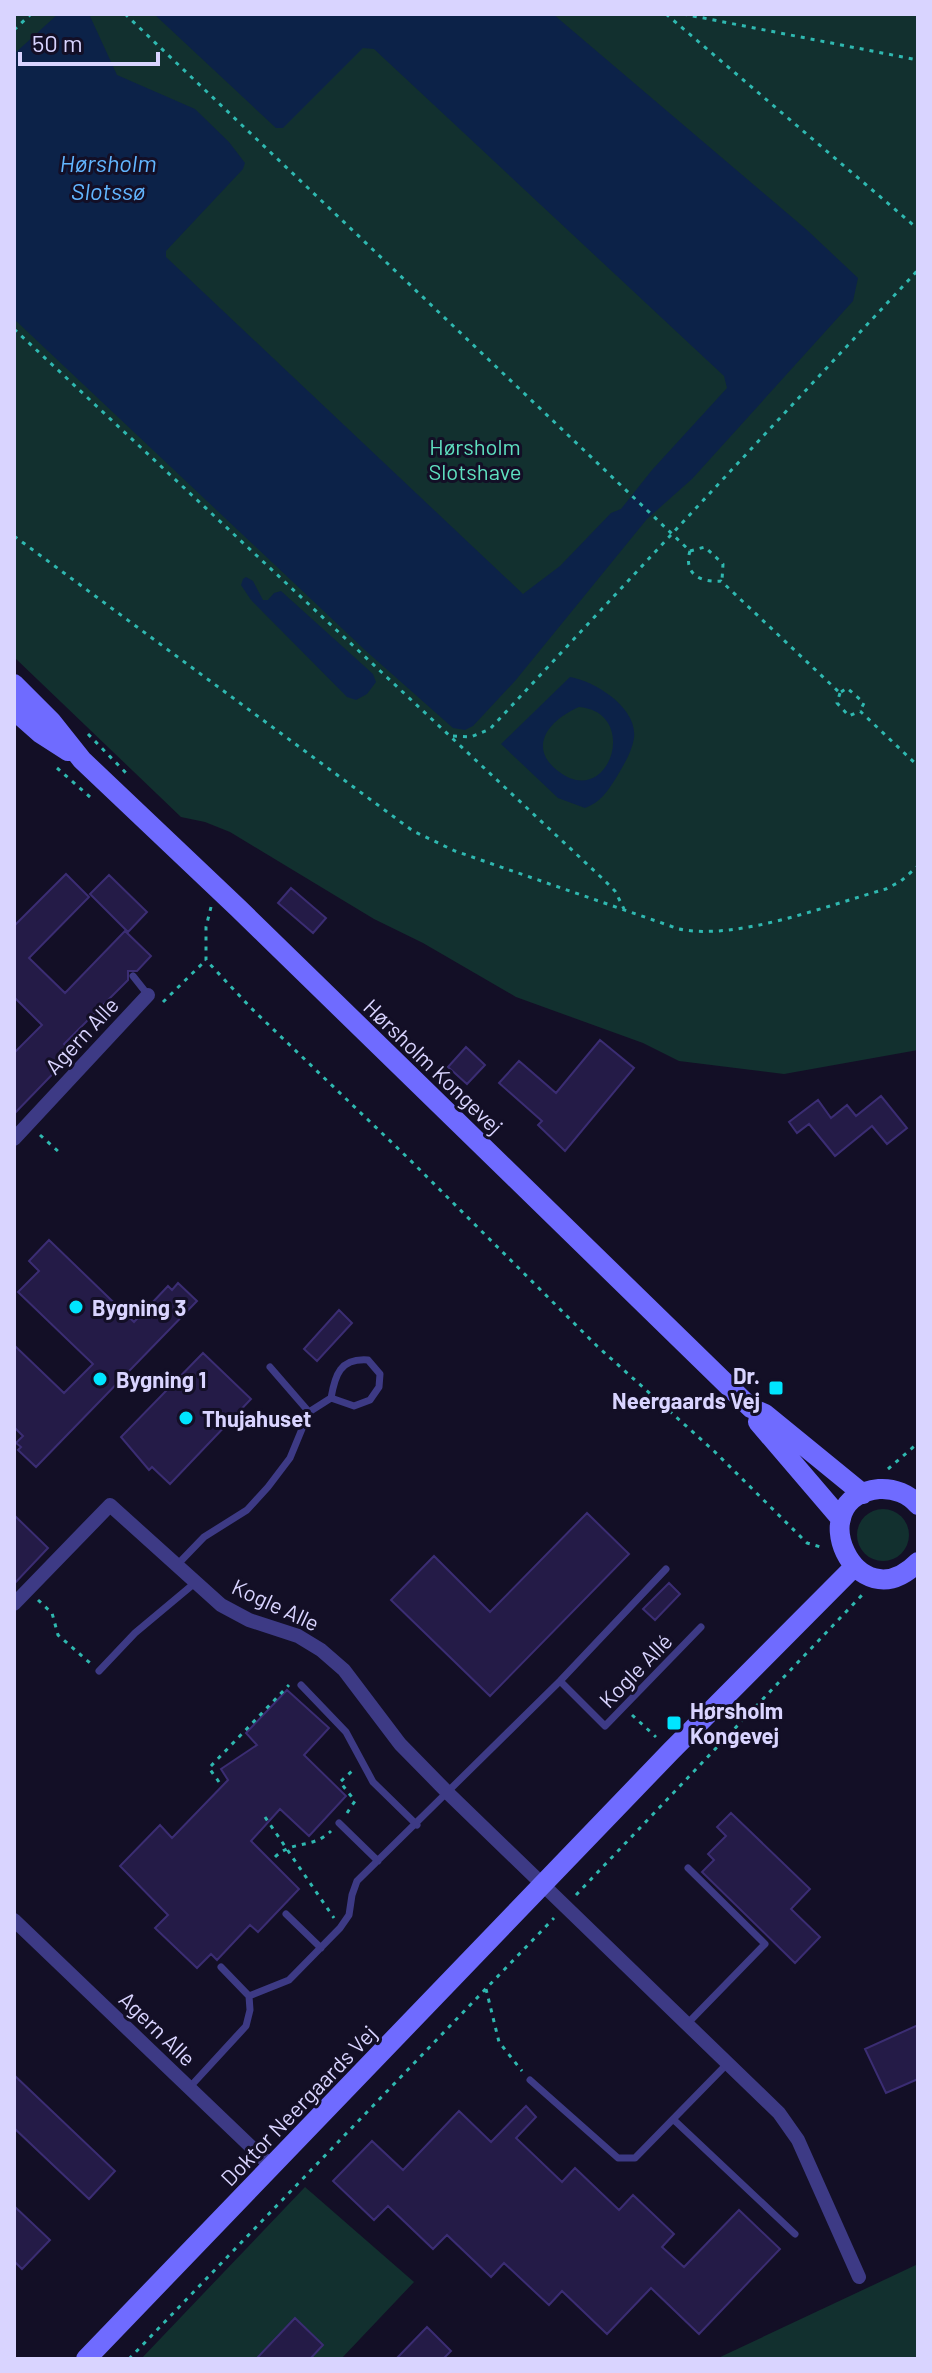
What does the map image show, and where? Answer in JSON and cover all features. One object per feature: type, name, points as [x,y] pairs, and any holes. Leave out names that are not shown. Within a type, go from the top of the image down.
[{"type":"main road","name":"Hørsholm Kongevej","points":[[14,684],[51,721],[82,760],[751,1408],[759,1423],[841,1519]]},
{"type":"main road","name":"Hørsholm Kongevej","points":[[14,710],[40,733],[82,760]]},
{"type":"main road","name":"Hørsholm Kongevej","points":[[751,1408],[765,1414],[863,1494]]},
{"type":"main road","points":[[913,1574],[888,1578],[856,1566],[839,1536],[846,1509],[863,1494],[884,1489],[901,1492],[918,1505]]},
{"type":"main road","name":"Doktor Neergaards Vej","points":[[86,2359],[671,1751],[856,1566]]},
{"type":"street","name":"Agern Alle","points":[[14,1139],[148,995]]},
{"type":"street","name":"Kogle Alle","points":[[14,1604],[110,1505],[221,1605],[249,1620],[298,1636],[321,1650],[344,1670],[400,1744],[543,1885]]},
{"type":"street","points":[[543,1885],[779,2113],[798,2140],[859,2277]]},
{"type":"street","name":"Agern Alle","points":[[14,1920],[272,2167]]},
{"type":"lane","points":[[133,976],[148,995]]},
{"type":"lane","points":[[177,1565],[204,1537],[247,1510],[268,1487],[290,1458],[309,1412],[331,1398],[335,1375],[341,1368],[357,1359],[368,1360],[380,1374],[379,1387],[370,1400],[354,1406],[331,1398]]},
{"type":"lane","points":[[270,1367],[309,1412]]},
{"type":"lane","points":[[249,1996],[289,1980],[321,1948],[349,1915],[357,1881],[449,1794],[666,1569]]},
{"type":"lane","points":[[99,1671],[135,1633],[196,1582]]},
{"type":"lane","name":"Kogle Allé","points":[[560,1681],[605,1726],[701,1627]]},
{"type":"lane","points":[[301,1685],[346,1732],[373,1782],[417,1825]]},
{"type":"lane","points":[[339,1823],[378,1861]]},
{"type":"lane","points":[[688,1868],[765,1944],[688,2023]]},
{"type":"lane","points":[[286,1914],[321,1948]]},
{"type":"lane","points":[[189,2088],[246,2026],[249,1996],[221,1967]]},
{"type":"lane","points":[[530,2080],[618,2158],[635,2158],[728,2062]]},
{"type":"lane","points":[[674,2120],[795,2234]]},
{"type":"path","points":[[14,30],[31,14]]},
{"type":"path","points":[[125,14],[690,551]]},
{"type":"path","points":[[666,14],[918,229]]},
{"type":"path","points":[[683,14],[918,60]]},
{"type":"path","points":[[449,736],[471,737],[490,729],[918,270]]},
{"type":"path","points":[[14,329],[603,879],[615,891],[624,909]]},
{"type":"path","points":[[14,536],[413,831],[455,851],[695,932],[750,926],[886,889],[918,866]]},
{"type":"path","points":[[690,551],[705,547],[713,553],[723,564],[721,581]]},
{"type":"path","points":[[690,551],[687,561],[689,569],[698,578],[710,582],[721,581],[840,693]]},
{"type":"path","points":[[847,688],[853,690],[864,703],[860,711],[849,716],[837,703],[840,693],[847,688]]},
{"type":"path","points":[[860,711],[918,766]]},
{"type":"path","points":[[51,763],[98,804]]},
{"type":"path","points":[[129,2359],[861,1598],[856,1566],[807,1543],[714,1451],[597,1346],[251,1008],[206,960],[206,927],[211,906]]},
{"type":"path","points":[[148,995],[161,1005],[206,960]]},
{"type":"path","points":[[28,1124],[59,1152]]},
{"type":"path","points":[[884,1489],[889,1467],[918,1443]]},
{"type":"path","points":[[28,1590],[52,1613],[58,1635],[99,1671]]},
{"type":"path","points":[[219,1782],[209,1768],[291,1684],[301,1685]]},
{"type":"path","points":[[265,1817],[340,1928]]},
{"type":"path","points":[[486,1989],[499,2042],[530,2080]]},
{"type":"green space","name":"Hørsholm Slotshave","points":[[14,14],[918,14],[918,1050],[784,1074],[679,1061],[643,1043],[516,997],[423,943],[374,919],[230,832],[181,817],[14,657]]},
{"type":"green space","points":[[883,1509],[902,1516],[909,1535],[902,1554],[883,1561],[864,1554],[857,1535],[864,1516]]},
{"type":"green space","points":[[305,2187],[414,2282],[341,2359],[141,2359]]},
{"type":"green space","points":[[918,2264],[918,2359],[716,2359]]},
{"type":"water","name":"Hørsholm Slotssø","points":[[58,14],[89,14],[117,75],[195,109],[229,142],[245,163],[243,169],[166,251],[166,257],[523,594],[560,566],[611,513],[621,509],[727,388],[724,376],[374,49],[363,48],[283,128],[276,128],[154,14],[553,14],[807,230],[858,278],[853,301],[692,479],[647,519],[515,681],[473,726],[465,730],[453,728],[366,651],[14,319],[14,54]]},
{"type":"water","points":[[246,577],[253,581],[263,600],[281,591],[373,674],[376,682],[367,694],[356,700],[347,697],[251,600],[241,585]]},
{"type":"water","points":[[570,677],[591,684],[613,698],[629,716],[634,738],[616,778],[599,800],[585,808],[558,798],[501,744]],"holes":[[[579,707],[598,713],[609,725],[613,740],[611,756],[603,770],[592,779],[576,780],[558,771],[549,762],[543,743],[552,726],[569,712]]]},
{"type":"building","points":[[66,874],[89,897],[29,958],[65,993],[125,931],[151,956],[137,971],[128,971],[128,980],[64,1044],[73,1053],[14,1114],[14,1053],[42,1025],[14,997],[14,926]]},
{"type":"building","points":[[109,875],[147,912],[128,932],[90,894]]},
{"type":"building","points":[[291,888],[326,918],[313,933],[278,903]]},
{"type":"building","points":[[600,1040],[634,1068],[565,1151],[538,1125],[542,1121],[499,1083],[519,1061],[556,1093]]},
{"type":"building","points":[[466,1047],[485,1065],[467,1084],[448,1067]]},
{"type":"building","points":[[881,1096],[907,1128],[887,1144],[872,1126],[835,1156],[809,1124],[797,1133],[789,1122],[818,1100],[831,1118],[847,1105],[856,1116]]},
{"type":"building","points":[[49,1240],[134,1322],[168,1286],[172,1290],[178,1283],[197,1301],[36,1467],[18,1450],[21,1447],[16,1443],[23,1436],[14,1427],[14,1345],[64,1393],[93,1364],[18,1292],[39,1271],[29,1261]]},
{"type":"building","points":[[339,1310],[352,1323],[317,1361],[304,1349]]},
{"type":"building","name":"Thujahuset","points":[[203,1353],[251,1399],[170,1484],[152,1467],[149,1470],[121,1437]]},
{"type":"building","points":[[587,1513],[629,1554],[490,1696],[391,1600],[434,1556],[490,1612]]},
{"type":"building","points":[[14,1515],[48,1548],[14,1584]]},
{"type":"building","points":[[669,1583],[680,1594],[655,1620],[643,1609]]},
{"type":"building","points":[[287,1690],[329,1728],[304,1755],[346,1796],[309,1836],[280,1809],[251,1841],[299,1889],[258,1932],[250,1925],[217,1960],[211,1954],[197,1968],[155,1928],[168,1915],[120,1866],[160,1825],[172,1838],[228,1780],[221,1769],[257,1745],[246,1733]]},
{"type":"building","points":[[731,1813],[810,1889],[791,1909],[820,1937],[795,1963],[702,1872],[714,1860],[708,1854],[726,1836],[717,1827]]},
{"type":"building","points":[[918,2025],[918,2079],[886,2093],[865,2049]]},
{"type":"building","points":[[14,2075],[115,2171],[89,2199],[14,2128]]},
{"type":"building","points":[[526,2106],[536,2117],[516,2138],[562,2182],[575,2168],[619,2210],[633,2195],[674,2234],[662,2247],[684,2267],[739,2210],[780,2249],[699,2334],[651,2288],[607,2334],[562,2291],[549,2305],[504,2263],[491,2277],[447,2235],[433,2249],[388,2206],[374,2220],[333,2181],[372,2141],[403,2170],[459,2111],[491,2142]]},
{"type":"building","points":[[14,2206],[50,2240],[22,2269],[14,2261]]},
{"type":"building","points":[[295,2318],[323,2345],[310,2359],[256,2359]]},
{"type":"building","points":[[427,2327],[451,2351],[443,2359],[396,2359]]},
{"type":"place","name":"Bygning 3","points":[[76,1307]]},
{"type":"place","name":"Bygning 1","points":[[100,1379]]},
{"type":"place","name":"Dr. Neergaards Vej","points":[[776,1388]]},
{"type":"place","name":"Thujahuset","points":[[186,1418]]},
{"type":"place","name":"Hørsholm Kongevej","points":[[674,1723]]}]
